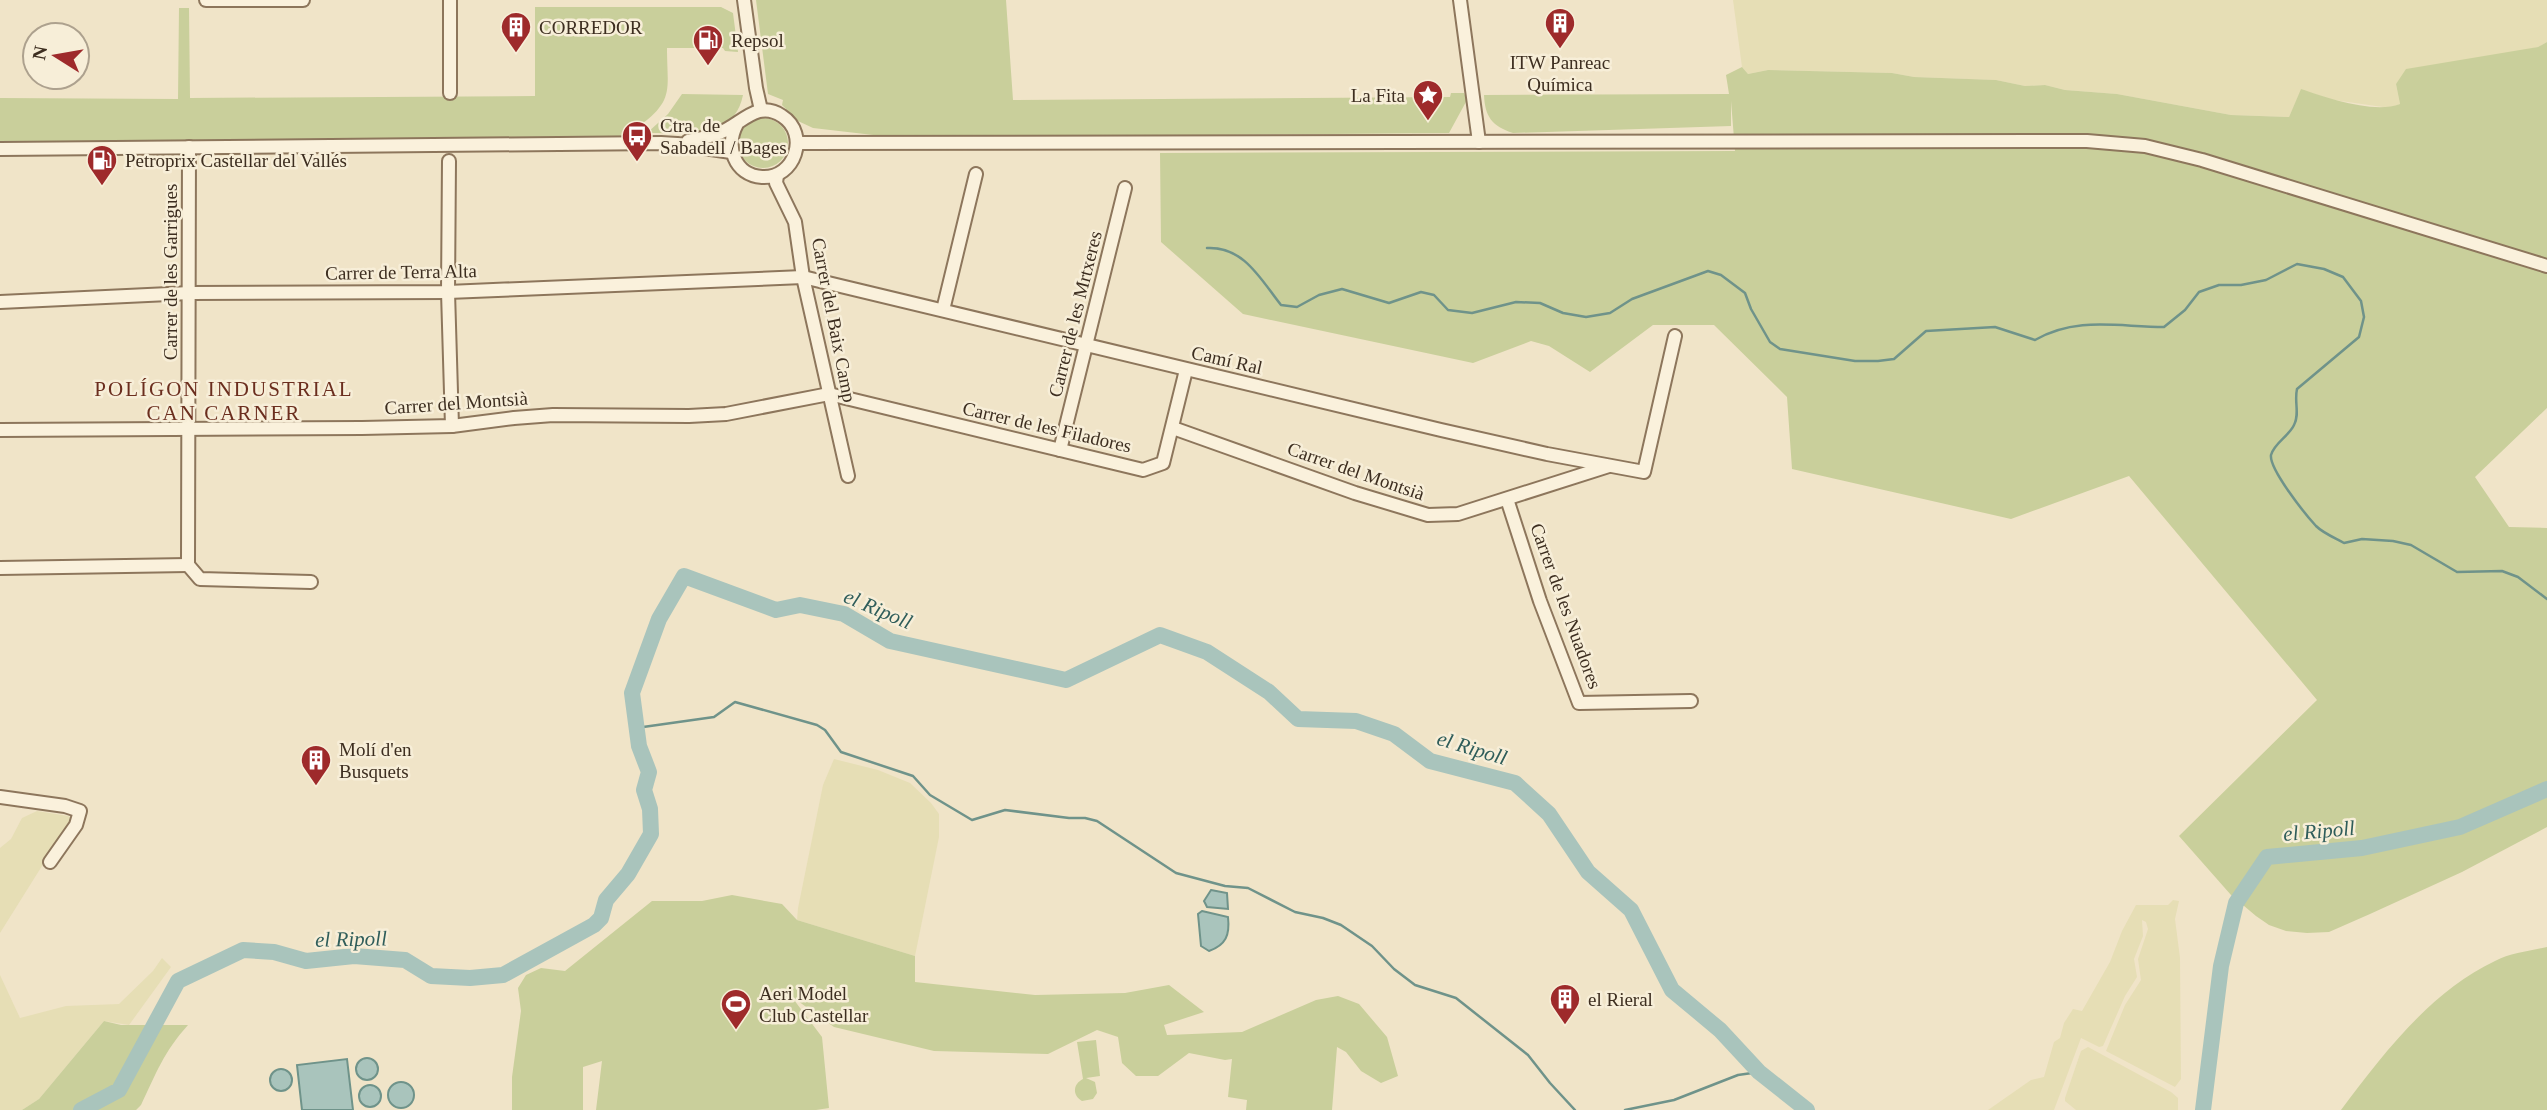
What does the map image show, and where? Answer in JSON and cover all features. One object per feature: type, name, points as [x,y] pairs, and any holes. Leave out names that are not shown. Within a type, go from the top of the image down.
[{"type":"street","points":[[206,0],[303,0]]},
{"type":"street","points":[[450,0],[450,93]]},
{"type":"street","points":[[744,0],[755,89],[761,110]]},
{"type":"street","points":[[1460,0],[1479,142]]},
{"type":"street","points":[[761,110],[782,116],[795,132],[797,143],[792,162],[777,175],[768,177],[749,174],[741,169],[732,152],[732,133],[737,124],[744,117],[761,110]]},
{"type":"street","points":[[677,144],[719,133],[737,124]]},
{"type":"street","points":[[797,143],[1603,140],[1980,140],[2126,143],[2167,150],[2226,167],[2547,266]]},
{"type":"street","points":[[0,149],[677,144],[732,152]]},
{"type":"street","name":"Carrer de les Garrigues","points":[[188,565],[189,147]]},
{"type":"street","points":[[449,161],[448,292],[452,426]]},
{"type":"street","points":[[943,310],[976,174]]},
{"type":"street","name":"Carrer del Baix Camp","points":[[777,175],[776,183],[795,222],[803,277],[848,476]]},
{"type":"street","name":"Carrer de les Mrtxeres","points":[[1060,450],[1088,346],[1125,188]]},
{"type":"street","name":"Carrer de Terra Alta","points":[[0,302],[190,293],[448,292],[803,277]]},
{"type":"street","name":"Camí Ral","points":[[803,277],[1536,452],[1644,472],[1675,336]]},
{"type":"street","name":"Carrer de les Filadores","points":[[829,394],[1143,470],[1164,463],[1186,370]]},
{"type":"street","name":"Carrer del Montsià","points":[[0,430],[452,426],[553,415],[610,417],[726,414],[829,394]]},
{"type":"street","name":"Carrer del Montsià","points":[[1173,428],[1333,485],[1428,515],[1458,514],[1610,466]]},
{"type":"street","name":"Carrer de les Nuadores","points":[[1507,499],[1540,601],[1579,703],[1691,701]]},
{"type":"street","points":[[0,568],[188,565],[200,579],[311,582]]},
{"type":"street","points":[[0,797],[65,806],[80,811],[76,825],[50,862]]},
{"type":"shaded area","points":[[1733,0],[2547,0],[2547,42],[2538,47],[2402,78],[2396,84],[2400,104],[2390,108],[2334,100],[2301,90],[2289,117],[2231,115],[2117,94],[2065,90],[2045,85],[2025,86],[1996,80],[1914,77],[1892,73],[1768,70],[1748,74],[1742,67]]},
{"type":"shaded area","points":[[834,759],[878,770],[910,783],[939,814],[939,837],[915,956],[797,920],[823,785]]},
{"type":"shaded area","points":[[37,811],[68,816],[73,822],[0,933],[0,848],[11,839],[22,818]]},
{"type":"shaded area","points":[[2173,900],[2179,901],[2175,919],[2180,958],[2181,1079],[2175,1087],[2106,1051],[2125,1005],[2141,980],[2138,959],[2148,929],[2146,922],[2142,920],[2143,936],[2134,959],[2137,977],[2125,996],[2103,1046],[2099,1047],[2081,1038],[2054,1110],[1988,1110],[2031,1080],[2044,1077],[2054,1042],[2060,1038],[2064,1023],[2073,1009],[2082,1011],[2110,962],[2136,905],[2168,905]]},
{"type":"shaded area","points":[[162,958],[171,967],[129,1025],[104,1021],[39,1099],[22,1110],[0,1110],[0,975],[20,1018],[66,1006],[119,1004],[153,971]]},
{"type":"shaded area","points":[[2088,1047],[2171,1092],[2178,1098],[2178,1110],[2076,1110],[2065,1098],[2081,1051]]},
{"type":"green space","points":[[756,0],[1006,0],[1013,100],[1450,97],[1451,93],[1464,93],[1467,100],[1449,133],[940,137],[882,136],[813,128],[798,121],[782,105],[783,100],[768,94]]},
{"type":"green space","points":[[535,7],[721,7],[733,13],[738,52],[725,51],[723,48],[667,48],[668,84],[664,101],[651,117],[615,139],[0,142],[0,98],[178,99],[179,8],[189,8],[190,98],[535,96]]},
{"type":"green space","points":[[2547,42],[2547,408],[2475,477],[2509,527],[2547,528],[2547,827],[2462,872],[2329,932],[2286,931],[2269,925],[2231,895],[2179,836],[2317,700],[2129,476],[2011,519],[1792,469],[1787,397],[1714,325],[1653,325],[1590,372],[1549,346],[1531,341],[1473,363],[1243,314],[1161,242],[1160,153],[1735,151],[1731,101],[1731,126],[1513,133],[1491,120],[1484,95],[1729,94],[1726,75],[1742,67],[1748,74],[1768,70],[1892,73],[1914,77],[1996,80],[2025,86],[2045,85],[2065,90],[2117,94],[2231,115],[2289,117],[2301,89],[2350,104],[2389,107],[2400,104],[2396,84],[2406,69],[2538,47]]},
{"type":"green space","points":[[682,94],[743,95],[738,110],[729,121],[718,127],[690,133],[647,133],[668,114]]},
{"type":"green space","points":[[763,118],[781,125],[788,143],[781,161],[763,168],[745,161],[738,143],[745,125]]},
{"type":"green space","points":[[732,895],[782,904],[797,920],[915,956],[915,982],[1035,995],[1125,993],[1169,985],[1204,1012],[1164,1025],[1167,1035],[1242,1032],[1316,1000],[1338,996],[1359,1004],[1387,1037],[1398,1076],[1381,1083],[1361,1071],[1346,1052],[1337,1047],[1332,1110],[1246,1110],[1247,1100],[1228,1097],[1232,1059],[1189,1053],[1158,1076],[1136,1076],[1122,1063],[1118,1037],[1097,1030],[1048,1054],[934,1051],[834,1027],[791,996],[822,1037],[829,1108],[596,1110],[602,1061],[583,1067],[583,1110],[512,1110],[512,1077],[521,1011],[518,988],[526,975],[541,968],[565,971],[652,901],[702,901]]},
{"type":"green space","points":[[2547,947],[2547,1110],[2341,1110],[2391,1046],[2449,989],[2501,958]]},
{"type":"green space","points":[[104,1021],[121,1025],[188,1025],[166,1054],[141,1105],[136,1110],[22,1110],[39,1099]]},
{"type":"green space","points":[[1096,1040],[1100,1076],[1086,1078],[1095,1082],[1097,1093],[1093,1099],[1082,1101],[1075,1090],[1083,1079],[1077,1042]]},
{"type":"water","points":[[1211,890],[1227,893],[1228,909],[1207,907],[1204,901]]},
{"type":"water","points":[[1202,911],[1228,917],[1226,939],[1209,951],[1201,946],[1198,914]]},
{"type":"water","points":[[367,1058],[375,1061],[378,1069],[375,1077],[367,1080],[359,1077],[356,1069],[359,1061]]},
{"type":"water","points":[[347,1059],[353,1110],[302,1110],[297,1065]]},
{"type":"water","points":[[281,1069],[289,1072],[292,1080],[289,1088],[281,1091],[273,1088],[270,1080],[273,1072]]},
{"type":"water","points":[[401,1082],[410,1086],[414,1095],[410,1104],[401,1108],[392,1104],[388,1095],[392,1086]]},
{"type":"water","points":[[370,1085],[378,1088],[381,1096],[378,1104],[370,1107],[362,1104],[359,1096],[362,1088]]},
{"type":"waterway","points":[[1207,248],[1220,249],[1241,259],[1259,275],[1281,305],[1297,307],[1319,295],[1342,289],[1389,303],[1421,292],[1434,295],[1448,310],[1472,313],[1516,302],[1540,303],[1563,313],[1586,317],[1610,313],[1632,299],[1708,271],[1721,275],[1745,293],[1770,342],[1780,349],[1855,361],[1894,359],[1926,331],[1995,327],[2035,340],[2082,325],[2164,327],[2185,310],[2199,292],[2219,285],[2241,285],[2266,280],[2297,264],[2324,269],[2343,277],[2361,301],[2364,317],[2359,337],[2297,389],[2296,421],[2271,455],[2272,462],[2289,491],[2316,526],[2344,543],[2362,539],[2411,545],[2457,572],[2502,571],[2518,577],[2547,599]]},
{"type":"waterway","name":"el Ripoll","points":[[81,1110],[119,1090],[178,981],[243,950],[274,952],[306,961],[354,956],[405,960],[431,976],[470,978],[503,975],[594,925],[601,918],[606,900],[628,874],[651,834],[650,809],[644,790],[649,772],[639,746],[632,693],[659,619],[684,576],[776,610],[800,605],[844,614],[890,641],[1066,680],[1160,635],[1207,652],[1269,692],[1298,719],[1356,721],[1394,734],[1430,761],[1515,783],[1549,814],[1588,872],[1631,910],[1672,990],[1720,1030],[1759,1072],[1807,1110]]},
{"type":"waterway","points":[[636,728],[714,717],[735,702],[817,725],[825,730],[841,752],[913,776],[930,795],[972,820],[1005,810],[1097,821],[1176,873],[1225,886],[1248,888],[1295,912],[1341,925],[1372,946],[1394,969],[1415,985],[1456,998],[1528,1055],[1575,1110]]},
{"type":"waterway","name":"el Ripoll","points":[[2203,1110],[2221,966],[2236,903],[2267,857],[2362,848],[2460,827],[2547,789]]},
{"type":"waterway","points":[[1625,1110],[1674,1100],[1738,1075],[1759,1072]]},
{"type":"place","name":"ITW Panreac Química","points":[[1560,50]]},
{"type":"place","name":"CORREDOR","points":[[516,54]]},
{"type":"place","name":"Repsol","points":[[708,67]]},
{"type":"place","name":"La Fita","points":[[1428,122]]},
{"type":"place","name":"Ctra. de Sabadell / Bages","points":[[637,163]]},
{"type":"place","name":"Petroprix Castellar del Vallés","points":[[102,187]]},
{"type":"place","name":"Molí d'en Busquets","points":[[316,787]]},
{"type":"place","name":"el Rieral","points":[[1565,1026]]},
{"type":"place","name":"Aeri Model Club Castellar","points":[[736,1031]]},
{"type":"district","name":"POLÍGON INDUSTRIAL CAN CARNER","points":[[224,401]]}]
